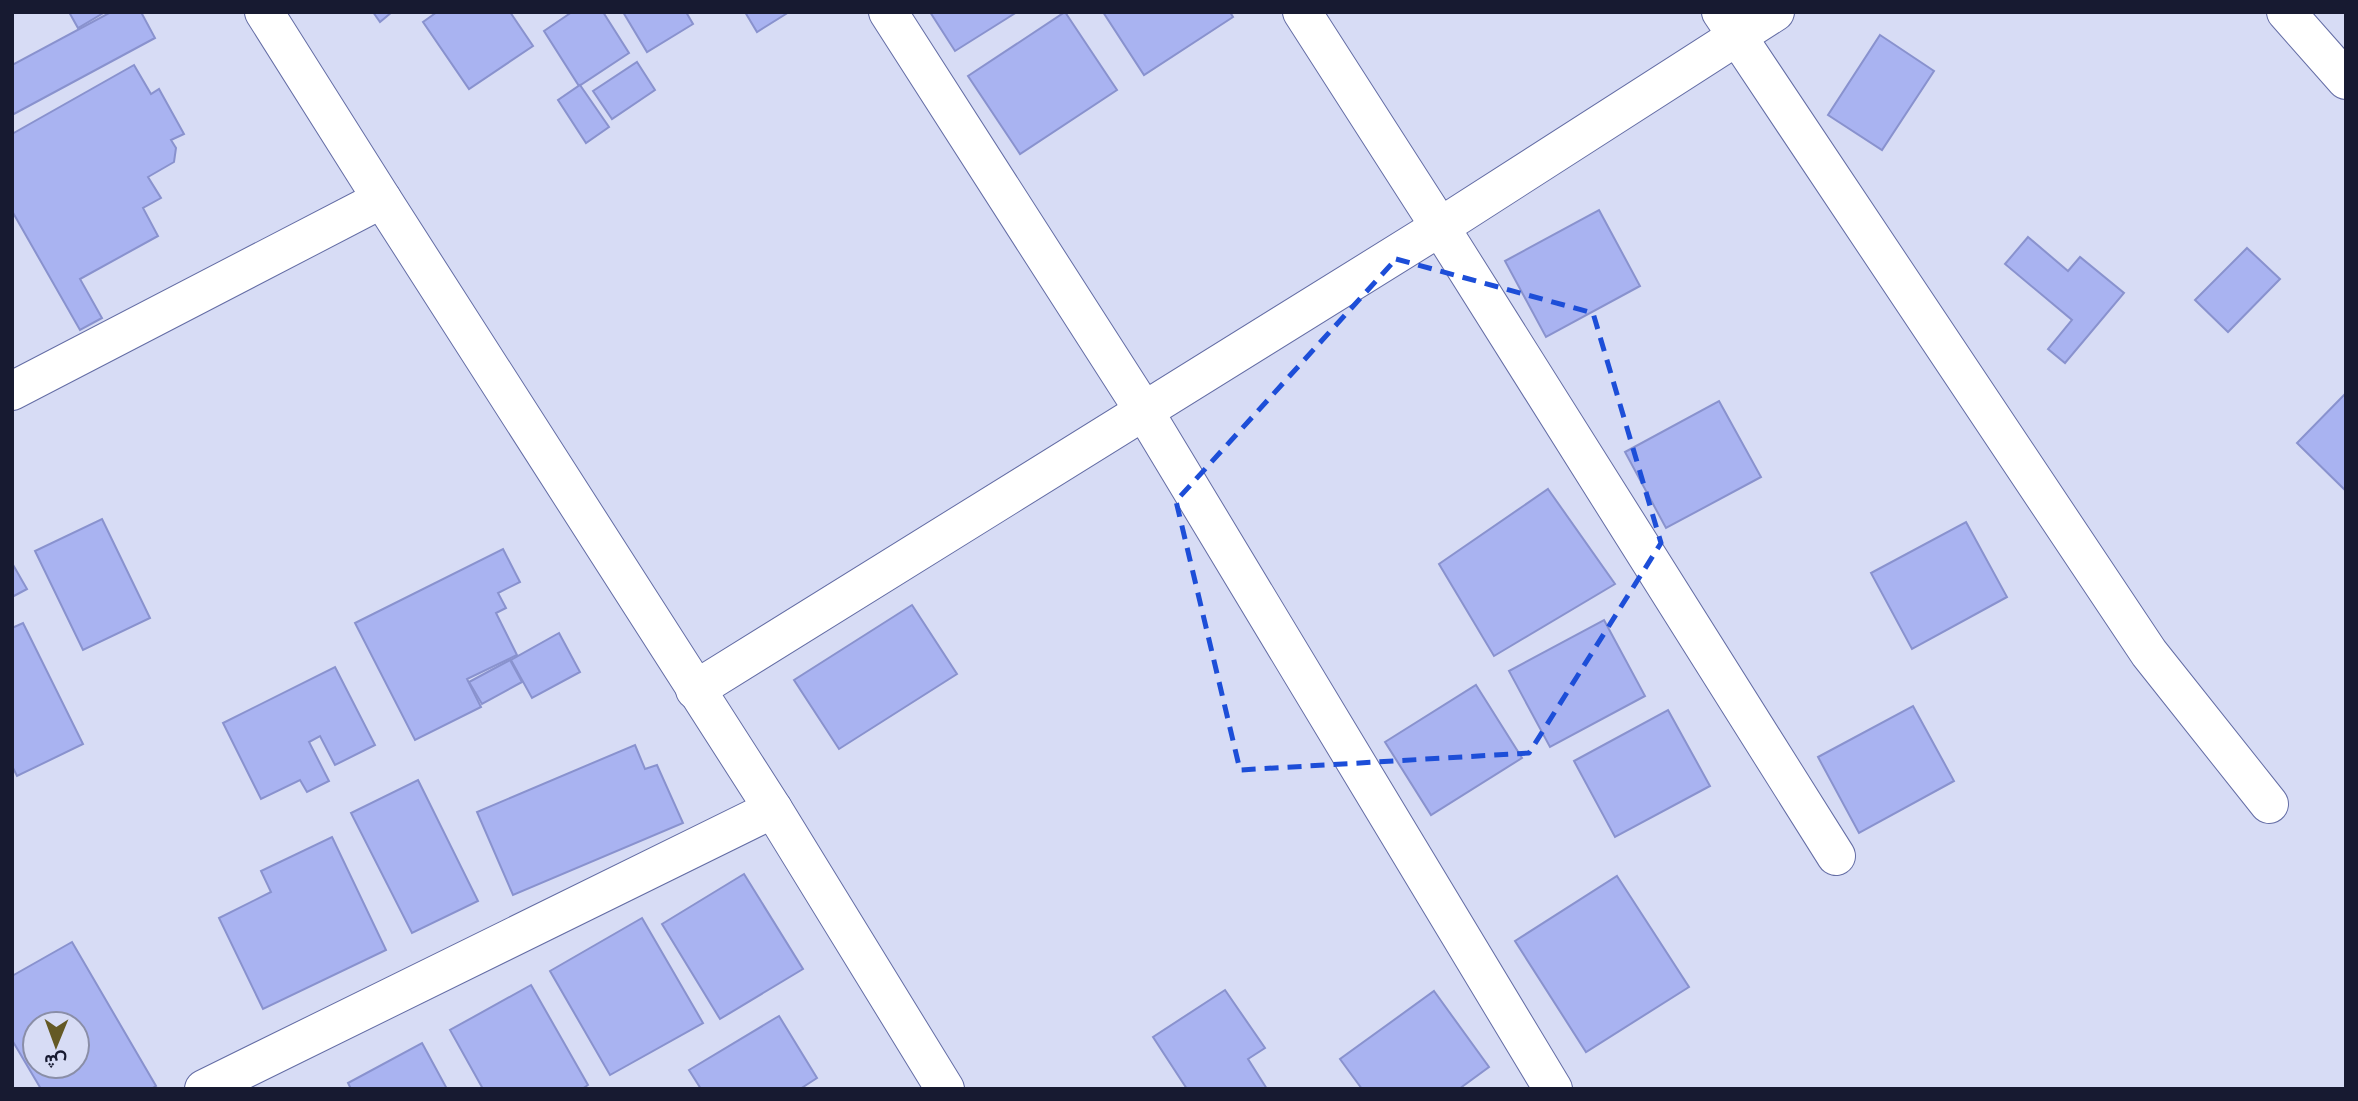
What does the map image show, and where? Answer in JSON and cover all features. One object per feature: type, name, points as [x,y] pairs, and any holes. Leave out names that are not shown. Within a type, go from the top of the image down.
[{"type":"street","points":[[264,12],[695,690],[774,809],[945,1089]]},
{"type":"street","points":[[888,12],[1144,411],[1553,1089]]},
{"type":"street","points":[[1302,12],[1836,856]]},
{"type":"street","points":[[695,690],[1440,227],[1728,25],[1775,12]]},
{"type":"street","points":[[2286,12],[2346,80]]},
{"type":"street","points":[[1728,25],[2149,653],[2269,804]]},
{"type":"street","points":[[12,391],[382,200]]},
{"type":"street","points":[[204,1089],[774,809]]},
{"type":"highlighted area","points":[[1396,259],[1593,313],[1661,543],[1529,753],[1240,770],[1176,501]]},
{"type":"building","points":[[69,12],[105,12],[78,28]]},
{"type":"building","points":[[111,12],[141,12],[155,38],[12,115],[12,65]]},
{"type":"building","points":[[373,12],[392,12],[380,22]]},
{"type":"building","points":[[437,12],[510,12],[533,46],[469,89],[423,22]]},
{"type":"building","points":[[572,12],[603,12],[629,53],[579,86],[544,31]]},
{"type":"building","points":[[623,12],[686,12],[693,24],[647,52]]},
{"type":"building","points":[[745,12],[789,12],[757,32]]},
{"type":"building","points":[[930,12],[1017,12],[955,51]]},
{"type":"building","points":[[1065,12],[1117,90],[1020,154],[968,76]]},
{"type":"building","points":[[1103,12],[1230,12],[1233,17],[1144,75]]},
{"type":"building","points":[[1880,35],[1934,71],[1882,150],[1828,115]]},
{"type":"building","points":[[637,62],[655,90],[612,119],[593,91]]},
{"type":"building","points":[[134,65],[151,94],[159,89],[184,134],[171,140],[176,148],[174,162],[148,177],[161,198],[143,208],[158,236],[80,279],[102,318],[80,330],[12,211],[12,134]]},
{"type":"building","points":[[580,85],[609,127],[586,143],[558,100]]},
{"type":"building","points":[[1599,210],[1640,286],[1546,337],[1505,261]]},
{"type":"building","points":[[2028,237],[2068,271],[2080,257],[2124,293],[2065,363],[2048,349],[2072,320],[2005,264]]},
{"type":"building","points":[[2247,248],[2280,279],[2228,332],[2195,300]]},
{"type":"building","points":[[2346,393],[2346,491],[2297,443]]},
{"type":"building","points":[[1719,401],[1761,477],[1666,528],[1625,452]]},
{"type":"building","points":[[1548,489],[1615,584],[1494,656],[1439,564]]},
{"type":"building","points":[[102,519],[150,618],[83,650],[35,551]]},
{"type":"building","points":[[1966,522],[2007,597],[1912,649],[1871,573]]},
{"type":"building","points":[[503,549],[520,582],[498,593],[506,608],[496,613],[517,655],[467,679],[481,707],[415,740],[355,623]]},
{"type":"building","points":[[12,563],[27,589],[12,597]]},
{"type":"building","points":[[912,605],[957,674],[839,749],[794,680]]},
{"type":"building","points":[[1604,620],[1645,696],[1550,747],[1509,671]]},
{"type":"building","points":[[23,623],[83,744],[17,776],[12,766],[12,628]]},
{"type":"building","points":[[559,633],[580,672],[532,698],[511,660]]},
{"type":"building","points":[[510,660],[522,682],[482,704],[469,682]]},
{"type":"building","points":[[335,667],[375,745],[335,765],[320,736],[309,742],[329,781],[307,792],[300,780],[261,799],[223,723]]},
{"type":"building","points":[[1476,685],[1522,758],[1431,815],[1385,742]]},
{"type":"building","points":[[1913,706],[1954,781],[1859,833],[1818,757]]},
{"type":"building","points":[[1668,710],[1710,786],[1615,837],[1574,761]]},
{"type":"building","points":[[635,745],[645,769],[657,765],[683,823],[513,895],[477,812]]},
{"type":"building","points":[[418,780],[478,901],[412,933],[351,813]]},
{"type":"building","points":[[332,837],[386,950],[263,1009],[219,918],[271,892],[261,871]]},
{"type":"building","points":[[744,874],[803,969],[720,1019],[662,924]]},
{"type":"building","points":[[1617,876],[1689,987],[1586,1052],[1515,941]]},
{"type":"building","points":[[642,918],[703,1023],[610,1075],[550,971]]},
{"type":"building","points":[[72,942],[156,1086],[151,1089],[41,1089],[36,1080],[91,1080],[91,1010],[21,1010],[21,1055],[12,1040],[12,976]]},
{"type":"building","points":[[531,985],[588,1085],[582,1089],[483,1089],[450,1030]]},
{"type":"building","points":[[1225,990],[1265,1048],[1248,1059],[1267,1089],[1187,1089],[1153,1037]]},
{"type":"building","points":[[1434,991],[1489,1067],[1459,1089],[1362,1089],[1340,1059]]},
{"type":"building","points":[[779,1016],[817,1078],[800,1089],[701,1089],[689,1070]]},
{"type":"building","points":[[422,1043],[447,1089],[351,1089],[348,1083]]}]
